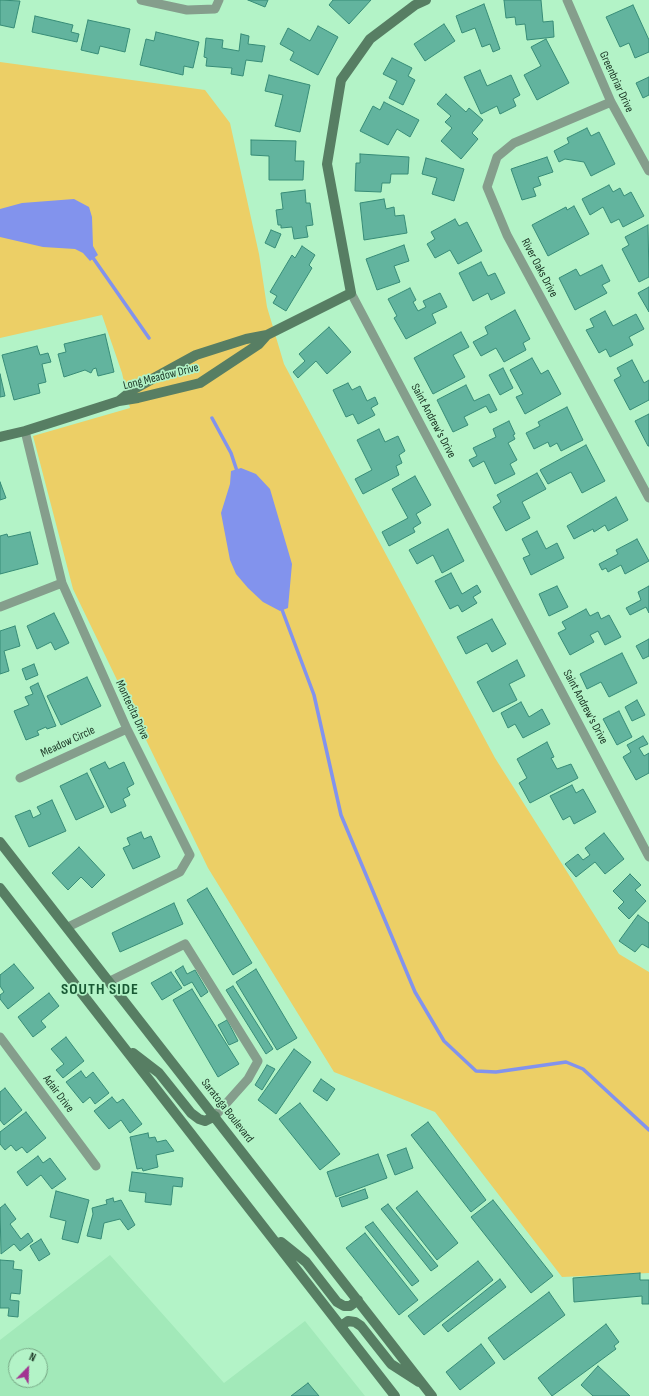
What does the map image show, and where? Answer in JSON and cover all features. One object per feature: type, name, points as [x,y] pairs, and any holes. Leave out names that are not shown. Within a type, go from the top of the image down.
[{"type":"main road","name":"Saint Andrew's Drive","points":[[351,293],[327,164],[341,80],[370,39],[414,2],[426,0]]},
{"type":"main road","name":"Long Meadow Drive","points":[[119,401],[134,389],[196,355],[246,339],[266,335],[351,293]]},
{"type":"main road","name":"Long Meadow Drive","points":[[0,437],[25,431],[119,401],[200,383],[258,344],[266,335]]},
{"type":"main road","name":"Saratoga Boulevard","points":[[0,842],[68,927],[432,1396]]},
{"type":"main road","points":[[0,888],[395,1396]]},
{"type":"main road","points":[[121,1043],[159,1073],[191,1113],[198,1119],[205,1120],[215,1116]]},
{"type":"main road","points":[[268,1232],[306,1262],[337,1302],[344,1306],[350,1306],[358,1300]]},
{"type":"main road","points":[[341,1326],[348,1321],[355,1322],[361,1326],[391,1364],[425,1387]]},
{"type":"street","points":[[141,0],[187,10],[215,9],[219,0]]},
{"type":"street","name":"Greenbriar Drive","points":[[567,0],[611,102],[649,171]]},
{"type":"street","name":"River Oaks Drive","points":[[611,102],[514,142],[497,157],[487,187],[507,235],[649,498]]},
{"type":"street","name":"Saint Andrew's Drive","points":[[351,293],[649,857]]},
{"type":"street","name":"Montecita Drive","points":[[25,431],[62,583],[126,729],[190,855],[180,872],[68,927]]},
{"type":"street","points":[[0,607],[62,583]]},
{"type":"street","name":"Meadow Circle","points":[[20,778],[126,729]]},
{"type":"street","points":[[110,981],[185,944],[258,1061],[248,1079],[215,1116]]},
{"type":"street","name":"Adair Drive","points":[[0,1037],[96,1166]]},
{"type":"shaded area","points":[[0,62],[205,90],[230,123],[259,254],[267,307],[284,364],[495,758],[619,954],[649,972],[649,1273],[562,1277],[435,1112],[334,1072],[208,868],[73,589],[33,436],[130,408],[122,373],[102,315],[0,338]]},
{"type":"shaded area","points":[[110,1255],[224,1383],[305,1321],[365,1396],[0,1396],[0,1340]]},
{"type":"water","points":[[74,199],[89,207],[92,217],[93,246],[98,255],[90,261],[83,253],[75,249],[43,247],[0,237],[0,209],[22,203]]},
{"type":"water","points":[[241,468],[256,474],[270,489],[292,564],[288,608],[280,611],[263,602],[248,588],[236,574],[230,560],[221,513],[230,484],[231,471]]},
{"type":"building","points":[[0,0],[20,1],[14,28],[0,25]]},
{"type":"building","points":[[248,0],[268,0],[265,7]]},
{"type":"building","points":[[333,0],[371,0],[349,24],[329,5]]},
{"type":"building","points":[[504,0],[541,0],[543,22],[553,21],[554,37],[527,40],[525,24],[516,25],[515,17],[506,18]]},
{"type":"building","points":[[484,4],[500,49],[493,52],[490,44],[482,47],[475,28],[462,33],[456,16]]},
{"type":"building","points":[[633,5],[649,40],[649,52],[635,58],[629,43],[620,47],[606,17]]},
{"type":"building","points":[[35,16],[73,25],[71,32],[79,34],[77,42],[32,32]]},
{"type":"building","points":[[88,20],[130,29],[125,52],[100,46],[98,54],[81,50]]},
{"type":"building","points":[[444,24],[455,41],[425,61],[414,44]]},
{"type":"building","points":[[318,26],[338,37],[318,75],[290,60],[294,52],[280,44],[288,28],[310,41]]},
{"type":"building","points":[[156,32],[199,42],[193,68],[184,66],[183,75],[140,65],[146,39],[154,41]]},
{"type":"building","points":[[241,34],[249,36],[248,44],[265,46],[262,62],[246,60],[243,76],[231,74],[232,68],[206,66],[207,58],[204,57],[206,38],[223,40],[222,48],[239,51]]},
{"type":"building","points":[[546,39],[569,83],[537,100],[524,75],[541,66],[531,47]]},
{"type":"building","points":[[392,58],[412,68],[408,76],[415,80],[403,105],[389,98],[397,81],[383,74]]},
{"type":"building","points":[[480,70],[487,86],[511,75],[520,95],[513,99],[516,106],[500,114],[497,106],[481,114],[464,77]]},
{"type":"building","points":[[269,75],[310,85],[300,132],[275,126],[283,95],[265,91]]},
{"type":"building","points":[[649,77],[649,95],[643,98],[636,83]]},
{"type":"building","points":[[446,94],[466,112],[469,108],[483,120],[472,133],[478,139],[461,159],[441,141],[452,128],[445,122],[451,116],[437,104]]},
{"type":"building","points":[[384,102],[419,120],[410,137],[397,129],[388,145],[360,131],[373,106],[380,110]]},
{"type":"building","points":[[587,128],[591,136],[599,132],[615,164],[591,176],[584,162],[565,159],[559,162],[554,151],[569,143],[567,138]]},
{"type":"building","points":[[251,140],[296,141],[295,161],[304,161],[303,180],[269,180],[269,156],[251,155]]},
{"type":"building","points":[[360,154],[409,157],[408,174],[391,174],[390,183],[382,183],[381,192],[355,191],[356,163],[360,163]]},
{"type":"building","points":[[547,157],[553,172],[538,177],[541,185],[533,188],[536,196],[522,200],[511,169]]},
{"type":"building","points":[[426,158],[464,169],[454,201],[432,194],[437,178],[422,174]]},
{"type":"building","points":[[609,185],[613,192],[620,188],[624,196],[631,192],[644,216],[623,227],[619,219],[611,223],[603,207],[590,215],[582,199]]},
{"type":"building","points":[[305,190],[306,203],[310,203],[313,225],[306,226],[308,237],[294,239],[292,227],[281,228],[281,225],[278,225],[276,210],[283,209],[281,193]]},
{"type":"building","points":[[384,199],[386,209],[394,207],[395,216],[404,215],[407,233],[364,240],[360,203]]},
{"type":"building","points":[[574,206],[589,234],[548,256],[532,225],[566,207],[567,210]]},
{"type":"building","points":[[455,219],[459,226],[467,222],[482,251],[458,264],[450,250],[435,258],[427,244],[435,239],[431,232]]},
{"type":"building","points":[[648,225],[649,277],[639,282],[622,249],[629,245],[625,237]]},
{"type":"building","points":[[271,230],[281,234],[275,248],[265,243]]},
{"type":"building","points":[[404,245],[409,261],[394,266],[400,282],[377,290],[366,259]]},
{"type":"building","points":[[302,246],[315,255],[309,265],[312,268],[286,311],[273,303],[277,296],[270,292],[292,255],[295,258]]},
{"type":"building","points":[[481,262],[488,276],[495,273],[505,293],[491,300],[488,293],[473,301],[459,273]]},
{"type":"building","points":[[602,265],[610,281],[602,285],[607,293],[575,310],[559,278],[576,269],[580,276]]},
{"type":"building","points":[[649,287],[649,312],[638,293]]},
{"type":"building","points":[[410,288],[416,300],[413,302],[418,311],[426,307],[423,301],[440,293],[447,307],[432,314],[436,323],[406,339],[394,318],[397,316],[388,299]]},
{"type":"building","points":[[515,310],[530,339],[523,343],[526,350],[504,362],[496,348],[481,356],[473,342],[488,334],[485,327]]},
{"type":"building","points":[[605,311],[613,326],[636,314],[644,329],[629,337],[633,345],[610,357],[606,349],[599,353],[586,330],[594,327],[590,319]]},
{"type":"building","points":[[329,327],[351,352],[327,374],[316,361],[298,378],[293,372],[305,361],[299,354]]},
{"type":"building","points":[[461,332],[469,347],[453,355],[465,377],[433,394],[414,358]]},
{"type":"building","points":[[105,334],[114,372],[98,376],[96,368],[93,369],[91,373],[85,370],[64,377],[58,354],[66,352],[64,344]]},
{"type":"building","points":[[37,346],[40,355],[48,353],[51,362],[42,364],[46,382],[38,384],[40,393],[14,400],[2,355]]},
{"type":"building","points":[[532,358],[541,374],[548,370],[561,394],[525,414],[516,397],[523,394],[510,370]]},
{"type":"building","points":[[632,360],[644,383],[649,380],[649,400],[630,410],[614,380],[621,376],[617,368]]},
{"type":"building","points":[[503,368],[513,388],[500,395],[489,375]]},
{"type":"building","points":[[0,374],[5,396],[0,397]]},
{"type":"building","points":[[348,383],[352,390],[360,386],[367,401],[375,397],[378,404],[371,408],[375,415],[358,424],[353,414],[346,417],[333,390]]},
{"type":"building","points":[[466,385],[474,401],[489,394],[497,410],[490,413],[486,406],[464,417],[468,425],[453,432],[437,400]]},
{"type":"building","points":[[567,407],[583,440],[561,451],[557,443],[550,447],[548,442],[534,449],[526,433],[540,426],[538,422]]},
{"type":"building","points":[[649,414],[649,446],[648,446],[635,421]]},
{"type":"building","points":[[509,421],[515,434],[513,435],[515,439],[508,443],[517,460],[510,464],[515,474],[495,484],[484,461],[473,467],[469,460],[477,456],[473,448],[496,437],[493,429]]},
{"type":"building","points":[[379,429],[385,442],[398,436],[405,451],[399,455],[402,463],[396,466],[399,475],[363,494],[355,479],[372,470],[357,440]]},
{"type":"building","points":[[586,445],[605,481],[582,493],[571,472],[548,484],[540,470]]},
{"type":"building","points":[[537,473],[546,489],[522,502],[530,518],[506,531],[493,507],[501,502],[497,495]]},
{"type":"building","points":[[415,476],[431,505],[416,514],[421,523],[413,528],[415,532],[389,546],[382,532],[408,518],[392,489]]},
{"type":"building","points":[[0,482],[6,498],[0,500]]},
{"type":"building","points":[[616,497],[628,520],[608,531],[605,525],[594,532],[593,529],[574,539],[567,526]]},
{"type":"building","points":[[448,529],[464,561],[442,573],[433,555],[417,564],[409,550]]},
{"type":"building","points":[[537,531],[546,549],[557,543],[564,558],[531,575],[523,558],[530,555],[522,539]]},
{"type":"building","points":[[30,532],[38,564],[0,574],[0,536],[7,534],[8,537]]},
{"type":"building","points":[[637,539],[649,561],[625,574],[621,565],[608,572],[606,568],[602,570],[599,564],[618,554],[616,550]]},
{"type":"building","points":[[451,573],[462,594],[477,585],[481,592],[473,597],[477,603],[462,612],[458,605],[450,609],[435,581]]},
{"type":"building","points":[[557,586],[568,607],[549,616],[539,594]]},
{"type":"building","points":[[649,586],[649,613],[646,607],[630,615],[626,608],[641,600],[638,592]]},
{"type":"building","points":[[586,609],[590,616],[598,612],[601,619],[609,615],[621,637],[605,645],[598,631],[590,635],[594,642],[570,655],[558,633],[566,629],[562,622]]},
{"type":"building","points":[[54,613],[69,643],[55,650],[51,642],[37,649],[27,626]]},
{"type":"building","points":[[492,619],[506,644],[492,652],[487,643],[466,654],[457,637]]},
{"type":"building","points":[[15,626],[20,646],[4,651],[9,671],[0,674],[0,631]]},
{"type":"building","points":[[649,639],[649,656],[643,659],[636,646]]},
{"type":"building","points":[[622,653],[637,683],[609,697],[601,682],[587,689],[580,674]]},
{"type":"building","points":[[517,660],[525,676],[509,684],[517,700],[493,712],[477,682]]},
{"type":"building","points":[[34,664],[38,675],[26,680],[22,669]]},
{"type":"building","points":[[87,677],[101,706],[61,725],[47,696]]},
{"type":"building","points":[[38,683],[56,726],[47,729],[46,727],[37,731],[39,735],[26,740],[14,711],[29,705],[25,697],[33,694],[30,687]]},
{"type":"building","points":[[637,700],[645,715],[632,721],[625,707]]},
{"type":"building","points":[[521,702],[529,717],[542,709],[550,724],[523,738],[515,724],[508,728],[501,713]]},
{"type":"building","points":[[619,711],[632,737],[617,745],[603,719]]},
{"type":"building","points":[[643,736],[648,744],[639,748],[644,756],[649,753],[649,773],[636,780],[623,757],[631,752],[627,745]]},
{"type":"building","points":[[547,742],[554,757],[551,758],[557,769],[571,764],[578,778],[530,803],[519,783],[527,778],[517,759]]},
{"type":"building","points":[[105,762],[109,769],[124,762],[134,784],[127,788],[130,795],[123,799],[126,806],[111,813],[90,769]]},
{"type":"building","points":[[87,773],[104,807],[76,820],[60,786]]},
{"type":"building","points":[[572,785],[576,793],[583,789],[596,812],[574,824],[570,816],[563,820],[550,796]]},
{"type":"building","points":[[52,800],[66,831],[29,847],[15,816],[30,810],[33,818],[41,814],[37,807]]},
{"type":"building","points":[[141,832],[144,839],[151,836],[160,857],[133,869],[123,848],[130,845],[127,838]]},
{"type":"building","points":[[604,833],[624,859],[605,874],[595,862],[576,877],[565,864],[578,854],[583,860],[590,855],[585,848]]},
{"type":"building","points":[[79,847],[105,875],[92,888],[81,877],[68,890],[52,873]]},
{"type":"building","points":[[630,874],[641,885],[635,890],[646,901],[629,919],[618,908],[624,902],[613,891]]},
{"type":"building","points":[[207,888],[252,963],[233,975],[187,900]]},
{"type":"building","points":[[174,903],[183,924],[120,952],[112,933]]},
{"type":"building","points":[[638,915],[649,923],[649,948],[642,944],[635,952],[619,941]]},
{"type":"building","points":[[14,964],[34,988],[8,1009],[0,999],[0,995],[4,992],[0,986],[0,975]]},
{"type":"building","points":[[183,966],[187,974],[195,970],[208,992],[201,997],[192,982],[184,986],[175,971]]},
{"type":"building","points":[[256,969],[297,1038],[277,1050],[236,982]]},
{"type":"building","points":[[171,972],[182,988],[162,1000],[151,983]]},
{"type":"building","points":[[233,986],[273,1049],[266,1054],[226,990]]},
{"type":"building","points":[[192,989],[239,1064],[218,1077],[173,1000]]},
{"type":"building","points":[[49,993],[59,1006],[41,1021],[46,1027],[33,1037],[18,1017]]},
{"type":"building","points":[[227,1020],[238,1041],[229,1045],[218,1025]]},
{"type":"building","points":[[66,1037],[84,1061],[63,1078],[56,1070],[64,1064],[51,1049]]},
{"type":"building","points":[[294,1049],[311,1062],[276,1114],[258,1100]]},
{"type":"building","points":[[267,1065],[275,1069],[262,1090],[255,1085]]},
{"type":"building","points":[[81,1071],[86,1078],[93,1072],[109,1093],[95,1104],[90,1097],[83,1103],[66,1082]]},
{"type":"building","points":[[321,1079],[335,1089],[327,1101],[313,1091]]},
{"type":"building","points":[[5,1088],[22,1110],[4,1125],[0,1120],[0,1092]]},
{"type":"building","points":[[112,1097],[117,1103],[123,1099],[142,1124],[130,1133],[121,1120],[109,1129],[94,1111]]},
{"type":"building","points":[[300,1103],[340,1154],[320,1170],[279,1119]]},
{"type":"building","points":[[26,1112],[46,1138],[27,1153],[22,1147],[16,1151],[11,1145],[5,1150],[0,1144],[0,1132]]},
{"type":"building","points":[[428,1122],[486,1200],[471,1212],[411,1135]]},
{"type":"building","points":[[148,1133],[149,1138],[155,1137],[157,1142],[166,1140],[174,1151],[156,1155],[158,1167],[143,1171],[142,1168],[137,1169],[130,1137]]},
{"type":"building","points":[[406,1148],[413,1168],[395,1175],[387,1155]]},
{"type":"building","points":[[378,1154],[387,1178],[336,1197],[327,1172]]},
{"type":"building","points":[[38,1156],[43,1163],[50,1158],[66,1179],[52,1189],[41,1175],[27,1186],[17,1172]]},
{"type":"building","points":[[132,1172],[183,1178],[182,1187],[173,1186],[171,1205],[145,1202],[146,1193],[129,1191]]},
{"type":"building","points":[[365,1189],[368,1198],[342,1207],[339,1198]]},
{"type":"building","points":[[56,1191],[89,1200],[78,1243],[62,1239],[66,1221],[50,1217]]},
{"type":"building","points":[[417,1191],[458,1243],[437,1260],[396,1208]]},
{"type":"building","points":[[113,1198],[114,1202],[121,1200],[135,1225],[128,1230],[120,1219],[104,1223],[101,1239],[87,1236],[93,1214],[92,1208],[107,1204],[106,1200]]},
{"type":"building","points":[[493,1200],[553,1276],[531,1293],[471,1217]]},
{"type":"building","points":[[5,1204],[16,1219],[10,1224],[21,1239],[28,1233],[33,1241],[20,1251],[14,1244],[1,1254],[0,1208]]},
{"type":"building","points":[[388,1204],[438,1266],[431,1271],[381,1209]]},
{"type":"building","points":[[373,1222],[419,1281],[412,1286],[365,1227]]},
{"type":"building","points":[[365,1233],[418,1300],[399,1315],[346,1248]]},
{"type":"building","points":[[41,1239],[50,1254],[39,1261],[30,1246]]},
{"type":"building","points":[[0,1260],[14,1261],[13,1269],[22,1270],[20,1294],[11,1293],[10,1300],[19,1301],[18,1317],[8,1316],[9,1308],[0,1308]]},
{"type":"building","points":[[478,1261],[493,1280],[424,1335],[408,1316]]},
{"type":"building","points":[[640,1273],[640,1280],[649,1280],[649,1304],[642,1304],[642,1296],[574,1302],[573,1278]]},
{"type":"building","points":[[500,1279],[506,1287],[448,1332],[442,1325]]},
{"type":"building","points":[[549,1292],[565,1315],[504,1360],[488,1338]]},
{"type":"building","points":[[606,1324],[619,1342],[614,1346],[616,1349],[552,1396],[538,1378]]},
{"type":"building","points":[[481,1344],[495,1363],[460,1390],[446,1372]]},
{"type":"building","points":[[598,1366],[630,1396],[593,1396],[581,1385]]},
{"type":"building","points":[[308,1383],[319,1396],[291,1396]]},
{"type":"waterway","points":[[91,255],[149,338]]},
{"type":"waterway","points":[[212,418],[231,453],[238,474]]},
{"type":"waterway","points":[[281,607],[314,695],[341,815],[415,992],[444,1041],[476,1071],[496,1072],[566,1062],[583,1069],[649,1130]]},
{"type":"district","name":"SOUTH SIDE","points":[[100,990]]}]
